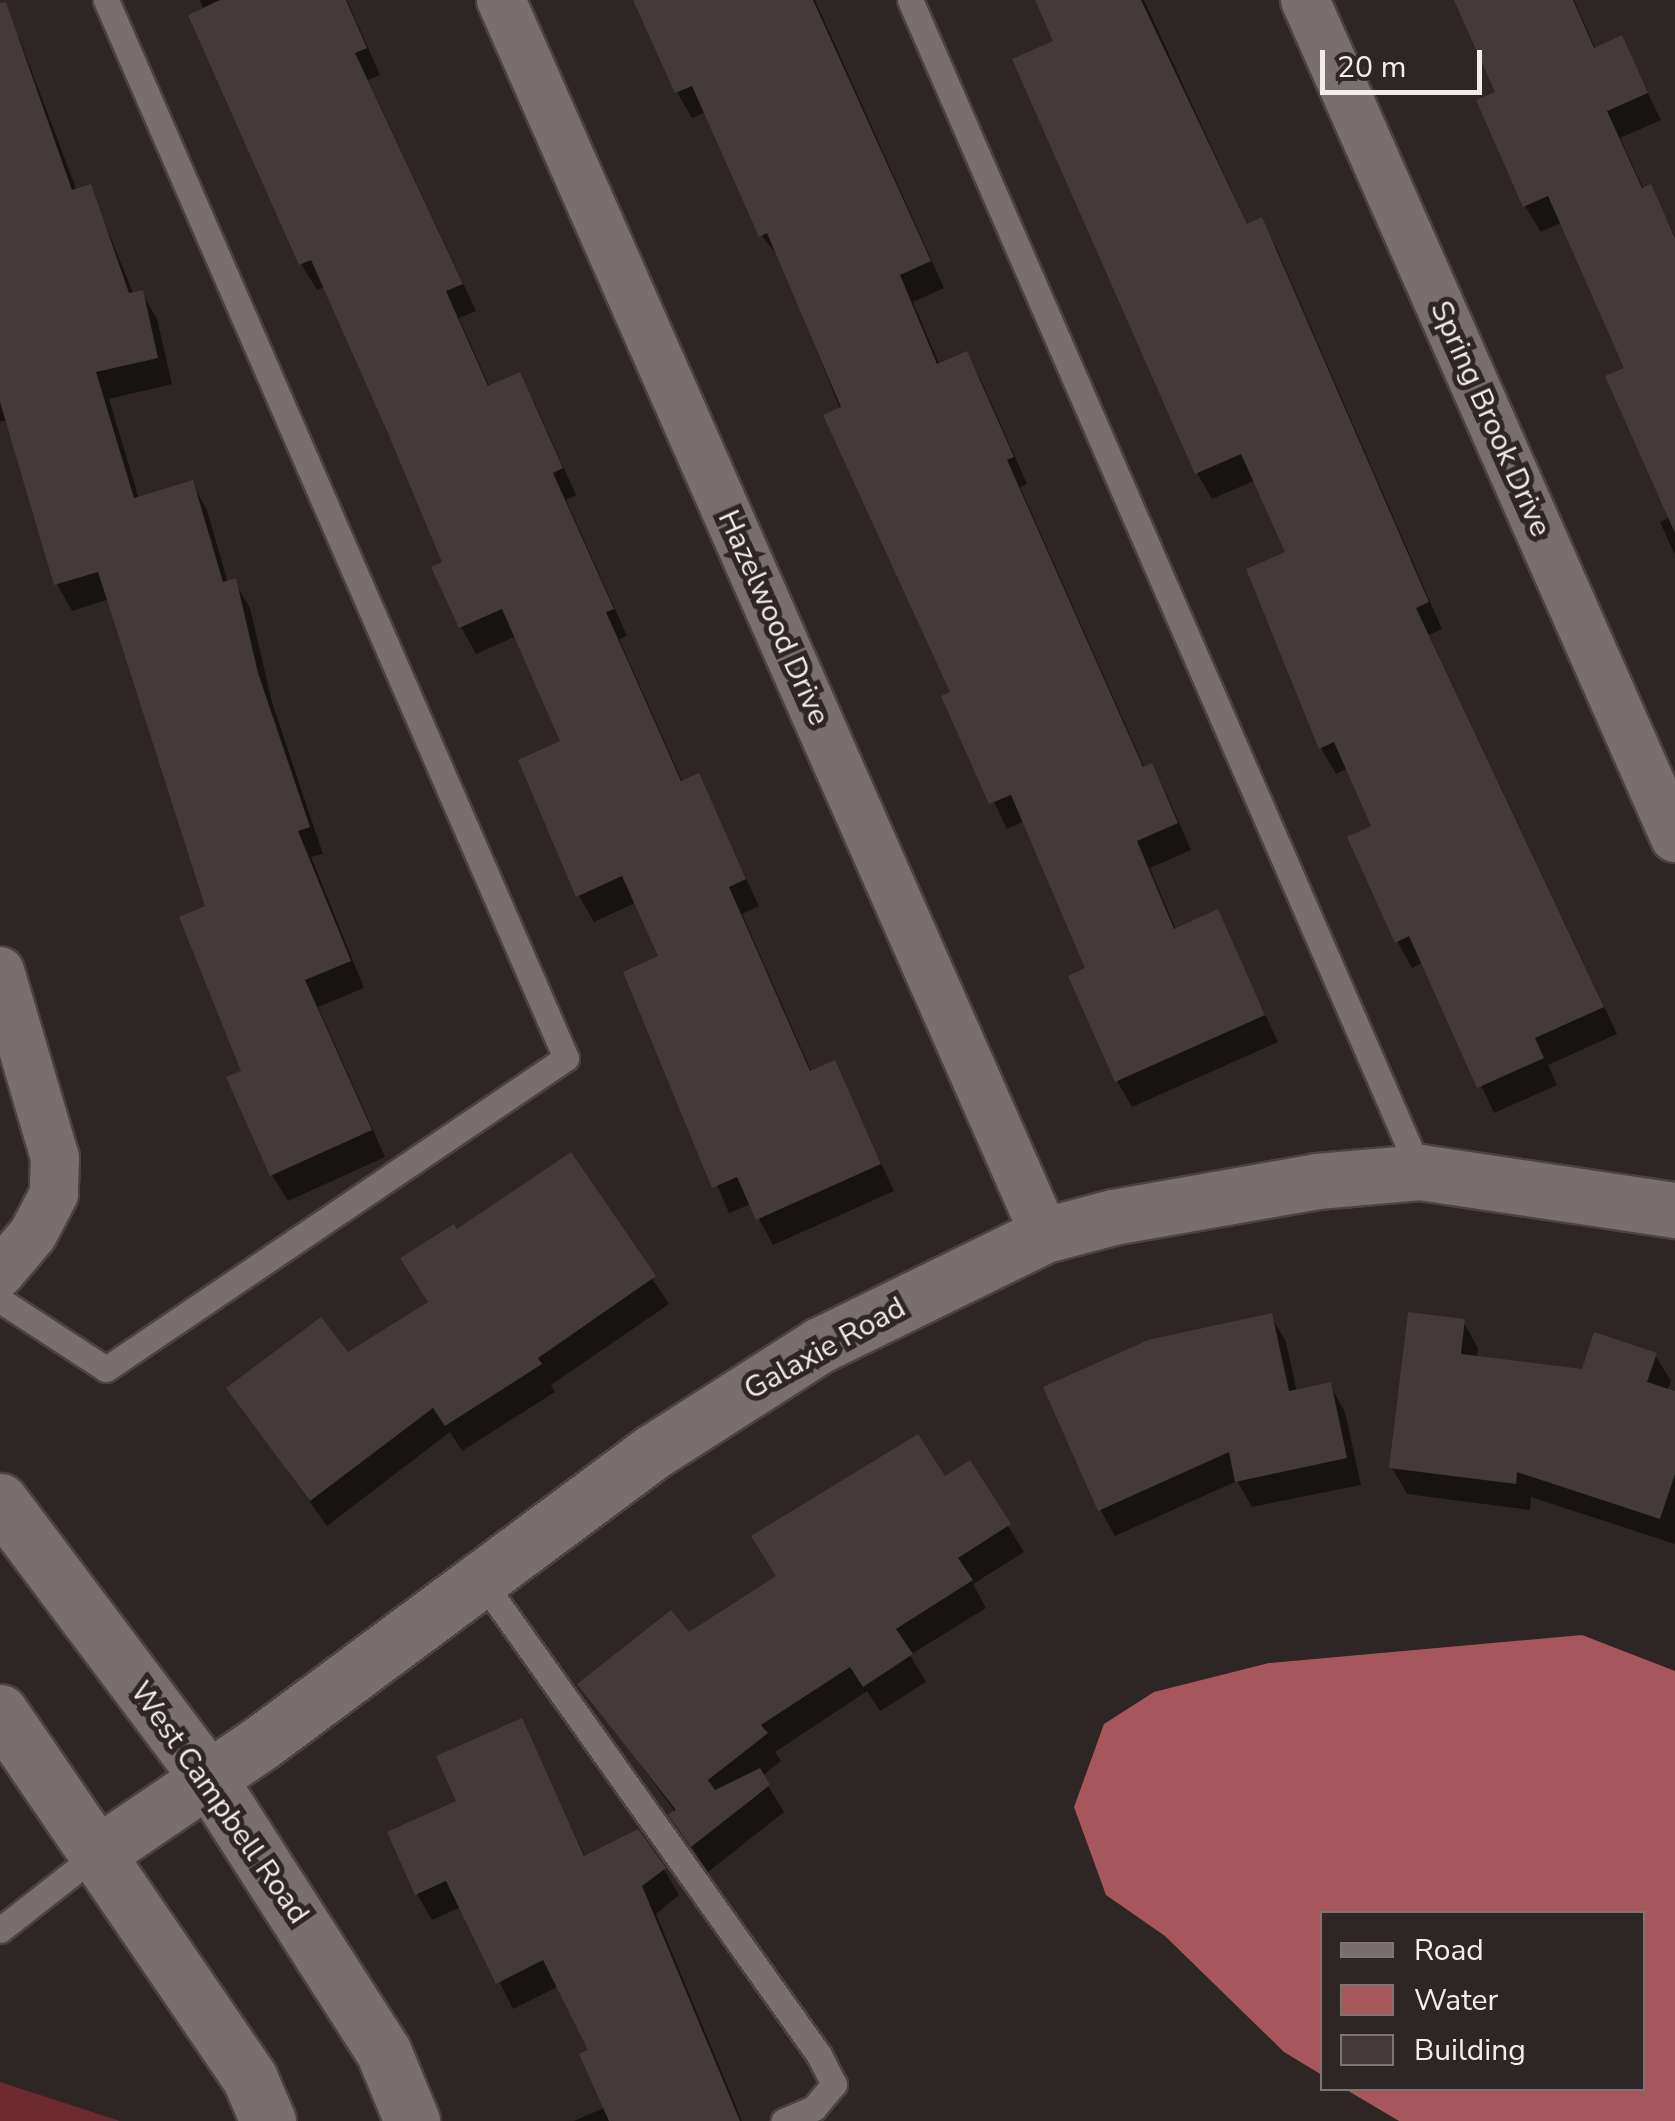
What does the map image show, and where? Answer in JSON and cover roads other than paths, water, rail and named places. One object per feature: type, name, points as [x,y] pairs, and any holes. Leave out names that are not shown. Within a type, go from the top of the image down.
[{"type":"street","name":"Hazelwood Drive","points":[[501,0],[1045,1235]]},
{"type":"street","name":"Spring Brook Drive","points":[[1305,0],[1675,838]]},
{"type":"street","points":[[0,971],[55,1158],[54,1194],[33,1234],[0,1273]]},
{"type":"street","name":"Galaxie Road","points":[[97,1854],[208,1779],[482,1581],[654,1451],[820,1345],[1045,1235],[1317,1182],[1420,1172],[1675,1210]]},
{"type":"street","name":"West Campbell Road","points":[[0,1501],[208,1779],[384,2053],[412,2121]]},
{"type":"street","points":[[0,1712],[250,2079],[268,2121]]},
{"type":"lane","points":[[0,1300],[106,1368],[566,1058],[106,0]]},
{"type":"lane","points":[[910,0],[1420,1172]]},
{"type":"lane","points":[[482,1581],[819,2055],[834,2084],[814,2108],[784,2121]]},
{"type":"lane","points":[[0,1930],[97,1854]]},
{"type":"water","points":[[1582,1635],[1675,1671],[1675,2121],[1399,2121],[1348,2091],[1645,2091],[1645,1911],[1320,1911],[1320,2074],[1284,2052],[1165,1936],[1106,1895],[1074,1807],[1104,1724],[1154,1692],[1269,1663]]}]
